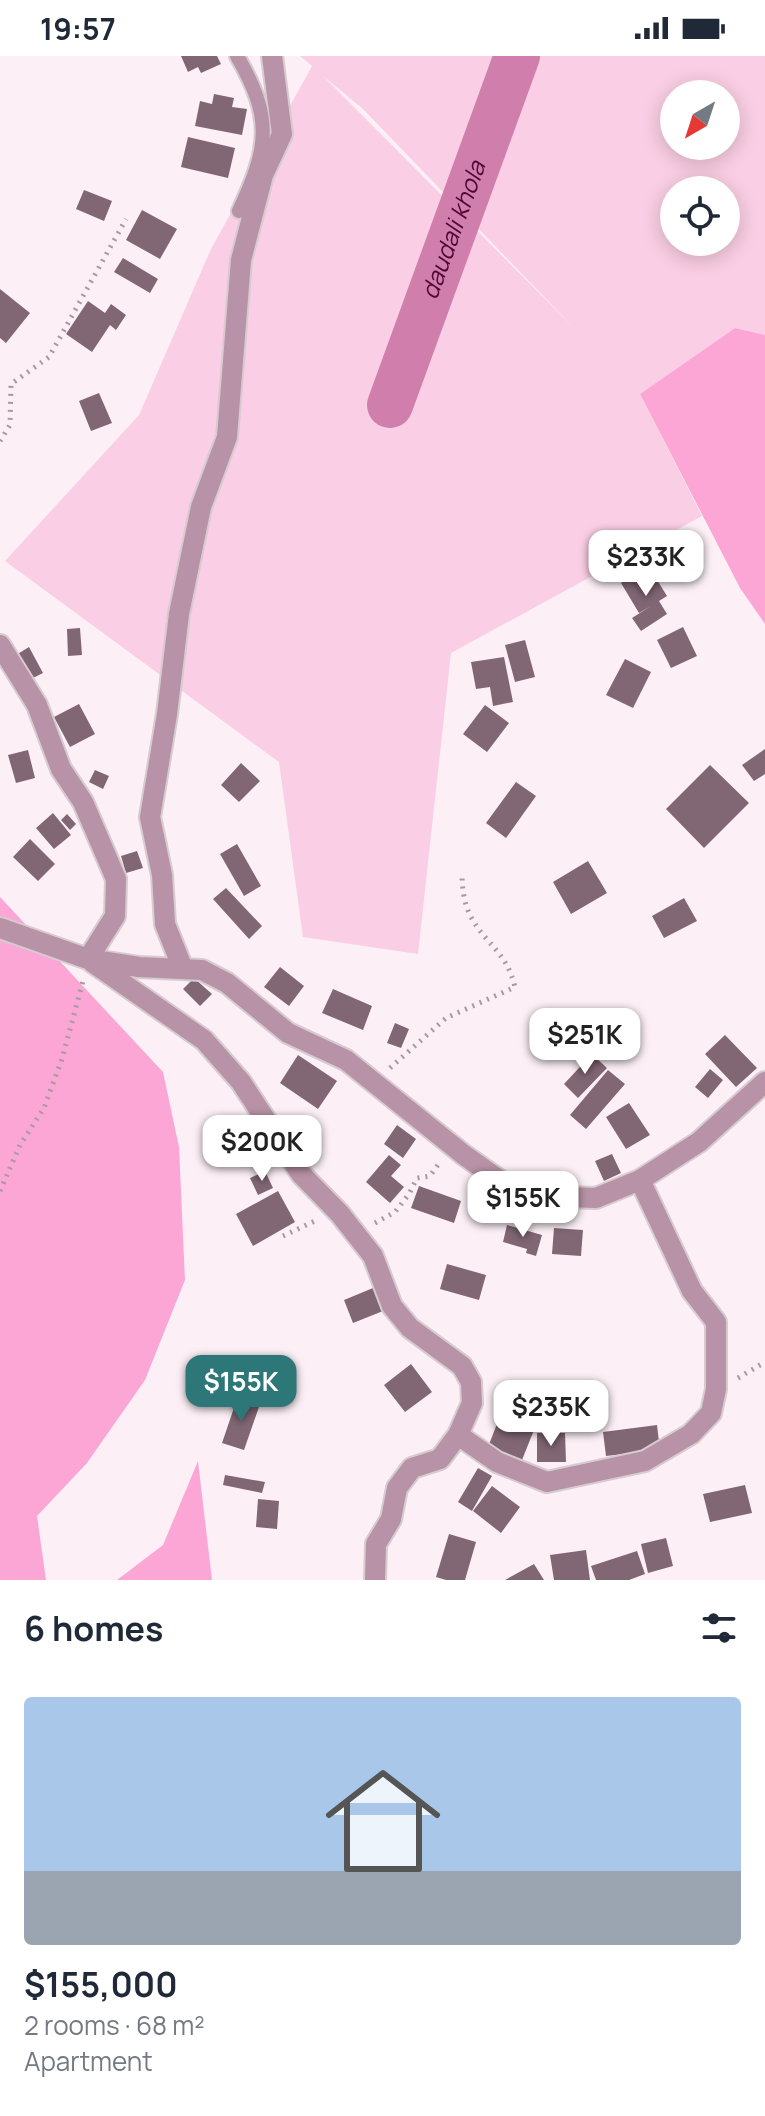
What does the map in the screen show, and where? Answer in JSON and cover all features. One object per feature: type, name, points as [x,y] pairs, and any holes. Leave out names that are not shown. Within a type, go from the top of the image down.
[{"type":"street","points":[[183,969],[165,924],[162,875],[150,817],[179,614],[201,507],[227,437],[241,260],[263,175],[282,134],[272,56]]},
{"type":"street","points":[[0,645],[37,705],[61,769],[83,802],[116,879],[115,916],[88,959]]},
{"type":"street","points":[[0,928],[88,959],[139,967],[202,970],[227,983],[288,1033],[346,1060],[505,1184],[539,1196],[596,1198],[640,1180],[699,1142],[765,1082]]},
{"type":"street","points":[[88,959],[204,1040],[241,1082],[301,1174],[340,1214],[373,1256],[392,1306],[410,1328],[462,1366],[471,1382],[472,1403],[458,1435],[440,1459],[412,1468],[397,1488],[391,1519],[376,1544],[375,1580]]},
{"type":"street","points":[[458,1435],[497,1462],[547,1482],[645,1461],[691,1434],[711,1413],[716,1389],[716,1322],[692,1291],[640,1180]]},
{"type":"lane","points":[[237,56],[258,96],[264,118],[263,146],[239,211]]},
{"type":"path","points":[[0,441],[10,425],[11,384],[49,357],[126,219]]},
{"type":"path","points":[[377,1085],[392,1065],[446,1018],[515,987],[510,965],[471,917],[463,893],[462,873]]},
{"type":"path","points":[[0,1191],[20,1145],[44,1108],[62,1059],[88,959]]},
{"type":"path","points":[[373,1256],[377,1251],[375,1222],[395,1212],[417,1178],[430,1176],[438,1163],[464,1155]]},
{"type":"path","points":[[283,1236],[328,1213],[340,1214]]},
{"type":"shaded area","points":[[300,56],[765,56],[765,335],[735,328],[640,394],[702,516],[451,653],[418,954],[303,937],[279,762],[5,561],[139,415],[211,249],[312,66]],"holes":[[[323,76],[363,109],[577,331]]]},
{"type":"shaded area","points":[[735,328],[765,335],[765,624],[740,588],[640,394]]},
{"type":"shaded area","points":[[0,897],[163,1072],[179,1147],[185,1280],[145,1380],[87,1463],[37,1516],[46,1580],[0,1580]]},
{"type":"shaded area","points":[[198,1461],[212,1580],[117,1580],[163,1545]]},
{"type":"building","points":[[181,56],[217,56],[221,64],[201,73],[198,67],[188,72]]},
{"type":"building","points":[[214,94],[234,98],[232,107],[247,109],[242,135],[195,126],[200,101],[212,104]]},
{"type":"building","points":[[188,137],[235,148],[228,178],[181,167]]},
{"type":"building","points":[[84,190],[112,201],[104,221],[76,209]]},
{"type":"building","points":[[142,210],[177,229],[160,259],[126,240]]},
{"type":"building","points":[[123,258],[158,279],[150,293],[114,272]]},
{"type":"building","points":[[0,289],[30,313],[6,343],[0,338]]},
{"type":"building","points":[[88,301],[105,313],[111,304],[126,315],[116,330],[110,325],[92,352],[66,334]]},
{"type":"building","points":[[99,393],[112,423],[91,431],[79,401]]},
{"type":"building","points":[[649,567],[667,596],[659,601],[667,614],[641,631],[632,618],[651,606],[639,613],[621,583]]},
{"type":"building","points":[[683,627],[697,656],[671,668],[657,640]]},
{"type":"building","points":[[80,628],[82,655],[68,656],[67,629]]},
{"type":"building","points":[[525,640],[535,677],[515,682],[505,645]]},
{"type":"building","points":[[29,647],[43,673],[29,680],[16,655]]},
{"type":"building","points":[[504,657],[513,702],[493,706],[490,687],[476,689],[471,662]]},
{"type":"building","points":[[625,659],[651,672],[633,708],[606,695]]},
{"type":"building","points":[[79,704],[95,734],[70,747],[54,717]]},
{"type":"building","points":[[485,705],[509,723],[487,752],[463,734]]},
{"type":"building","points":[[765,749],[765,774],[754,781],[742,765]]},
{"type":"building","points":[[28,750],[35,778],[16,783],[8,755]]},
{"type":"building","points":[[241,763],[260,781],[239,802],[221,785]]},
{"type":"building","points":[[710,765],[749,803],[704,848],[666,809]]},
{"type":"building","points":[[95,770],[109,776],[103,789],[89,782]]},
{"type":"building","points":[[516,782],[536,796],[506,838],[486,823]]},
{"type":"building","points":[[53,813],[71,835],[54,849],[36,828]]},
{"type":"building","points":[[67,814],[76,824],[70,830],[61,820]]},
{"type":"building","points":[[30,839],[55,864],[38,881],[13,857]]},
{"type":"building","points":[[237,844],[261,886],[244,896],[220,854]]},
{"type":"building","points":[[137,851],[143,868],[126,873],[121,856]]},
{"type":"building","points":[[588,861],[607,893],[571,914],[553,882]]},
{"type":"building","points":[[226,888],[262,926],[249,939],[213,899]]},
{"type":"building","points":[[684,898],[697,921],[664,938],[652,916]]},
{"type":"building","points":[[280,967],[304,986],[289,1006],[264,987]]},
{"type":"building","points":[[194,978],[212,994],[200,1006],[183,989]]},
{"type":"building","points":[[333,989],[372,1006],[363,1030],[322,1013]]},
{"type":"building","points":[[395,1023],[409,1029],[401,1048],[387,1043]]},
{"type":"building","points":[[725,1035],[757,1068],[736,1087],[705,1054]]},
{"type":"building","points":[[592,1054],[607,1068],[578,1098],[564,1084]]},
{"type":"building","points":[[298,1055],[337,1081],[318,1109],[280,1083]]},
{"type":"building","points":[[710,1069],[723,1080],[708,1098],[695,1087]]},
{"type":"building","points":[[608,1070],[625,1084],[586,1129],[570,1115]]},
{"type":"building","points":[[629,1103],[650,1135],[626,1149],[606,1117]]},
{"type":"building","points":[[397,1125],[416,1139],[403,1158],[384,1144]]},
{"type":"building","points":[[612,1154],[621,1173],[604,1181],[595,1161]]},
{"type":"building","points":[[389,1155],[401,1165],[391,1176],[404,1187],[390,1203],[366,1182]]},
{"type":"building","points":[[265,1171],[273,1188],[258,1195],[250,1178]]},
{"type":"building","points":[[419,1186],[461,1201],[454,1223],[411,1208]]},
{"type":"building","points":[[278,1191],[295,1222],[253,1246],[236,1214]]},
{"type":"building","points":[[507,1225],[542,1235],[536,1256],[526,1253],[527,1249],[503,1242]]},
{"type":"building","points":[[554,1228],[583,1230],[581,1256],[552,1254]]},
{"type":"building","points":[[447,1264],[486,1275],[479,1300],[440,1289]]},
{"type":"building","points":[[373,1288],[383,1311],[353,1323],[344,1300]]},
{"type":"building","points":[[411,1364],[432,1392],[405,1412],[384,1385]]},
{"type":"building","points":[[238,1396],[260,1404],[244,1450],[222,1443]]},
{"type":"building","points":[[500,1416],[534,1430],[522,1460],[488,1447]]},
{"type":"building","points":[[657,1425],[660,1450],[606,1456],[603,1432]]},
{"type":"building","points":[[537,1433],[565,1433],[566,1462],[537,1462]]},
{"type":"building","points":[[478,1468],[492,1476],[472,1511],[458,1502]]},
{"type":"building","points":[[225,1475],[265,1482],[262,1493],[223,1485]]},
{"type":"building","points":[[745,1485],[752,1513],[710,1522],[703,1494]]},
{"type":"building","points":[[492,1486],[520,1507],[501,1533],[473,1511]]},
{"type":"building","points":[[258,1499],[279,1501],[277,1529],[256,1527]]},
{"type":"building","points":[[449,1534],[476,1542],[465,1580],[436,1577]]},
{"type":"building","points":[[666,1538],[673,1566],[648,1573],[641,1544]]},
{"type":"building","points":[[586,1550],[590,1580],[554,1580],[550,1555]]},
{"type":"building","points":[[637,1551],[645,1574],[629,1580],[596,1580],[591,1566]]},
{"type":"building","points":[[534,1564],[544,1580],[505,1580]]},
{"type":"waterway","name":"daudali khola","points":[[390,405],[517,56]]}]
